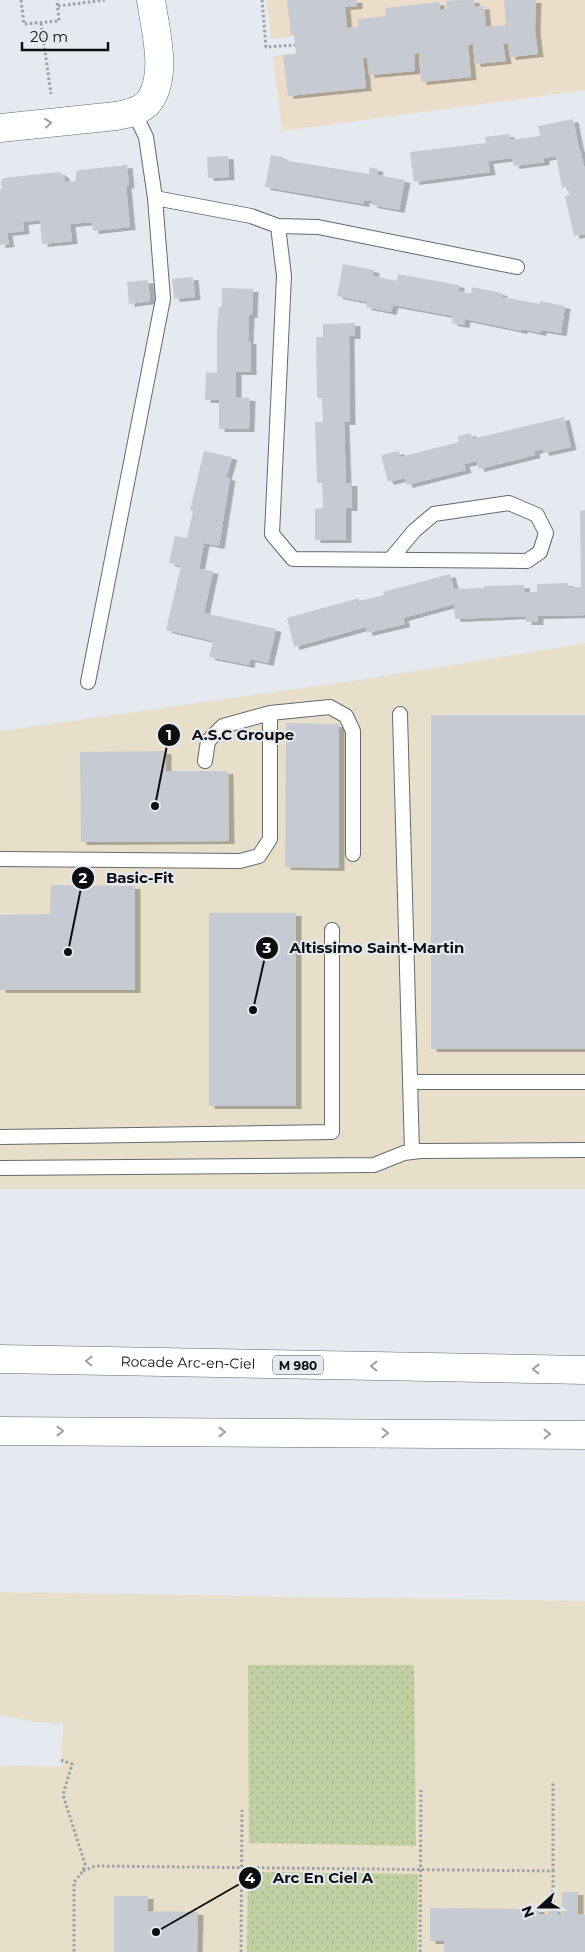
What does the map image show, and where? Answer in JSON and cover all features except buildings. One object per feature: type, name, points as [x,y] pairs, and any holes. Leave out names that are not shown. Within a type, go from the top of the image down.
[{"type":"main road","points":[[0,128],[134,112],[150,101],[160,73],[151,0]]},
{"type":"main road","name":"Rocade Arc-en-Ciel","points":[[5,1359],[585,1370]]},
{"type":"main road","points":[[5,1431],[585,1435]]},
{"type":"lane","points":[[88,682],[163,299],[155,198],[146,137],[134,112]]},
{"type":"lane","points":[[155,198],[251,216],[278,226],[318,227],[518,267]]},
{"type":"lane","points":[[278,226],[284,276],[272,534],[294,559],[390,560],[527,561],[540,552],[546,533],[537,515],[509,503],[434,514],[414,531],[390,560]]},
{"type":"lane","points":[[205,761],[208,741],[223,726],[270,713],[330,707],[346,716],[353,731],[353,854]]},
{"type":"lane","points":[[0,859],[240,862],[259,856],[270,838],[270,713]]},
{"type":"lane","points":[[400,714],[412,1152]]},
{"type":"lane","points":[[0,1136],[332,1132],[332,930]]},
{"type":"lane","points":[[410,1082],[585,1082]]},
{"type":"lane","points":[[0,1168],[374,1165],[398,1155],[412,1152],[585,1150]]},
{"type":"path","points":[[21,0],[24,24],[59,21],[57,0]]},
{"type":"path","points":[[58,6],[105,0]]},
{"type":"path","points":[[262,0],[266,47],[295,44]]},
{"type":"path","points":[[41,23],[55,122]]},
{"type":"path","points":[[61,1760],[72,1764],[63,1795],[85,1864],[74,1882],[74,1952]]},
{"type":"path","points":[[553,1781],[553,1905]]},
{"type":"path","points":[[420,1952],[421,1790]]},
{"type":"path","points":[[241,1952],[242,1810]]},
{"type":"path","points":[[83,1870],[95,1866],[552,1871]]},
{"type":"shaded area","points":[[267,0],[585,0],[585,90],[282,131],[273,56],[296,53],[294,36],[271,39]]},
{"type":"shaded area","points":[[585,643],[585,1189],[0,1189],[0,731],[372,678]]},
{"type":"shaded area","points":[[0,1592],[585,1601],[585,1952],[0,1952],[0,1767],[10,1765],[61,1767],[63,1724],[33,1722],[0,1715]]},
{"type":"green space","points":[[248,1665],[414,1665],[416,1846],[249,1843]]},
{"type":"green space","points":[[248,1872],[418,1874],[417,1952],[247,1952]]},
{"type":"place","name":"A.S.C Groupe","points":[[155,806]]},
{"type":"place","name":"Basic-Fit","points":[[68,952]]},
{"type":"place","name":"Altissimo Saint-Martin","points":[[253,1010]]},
{"type":"place","name":"Arc En Ciel A","points":[[156,1932]]}]
